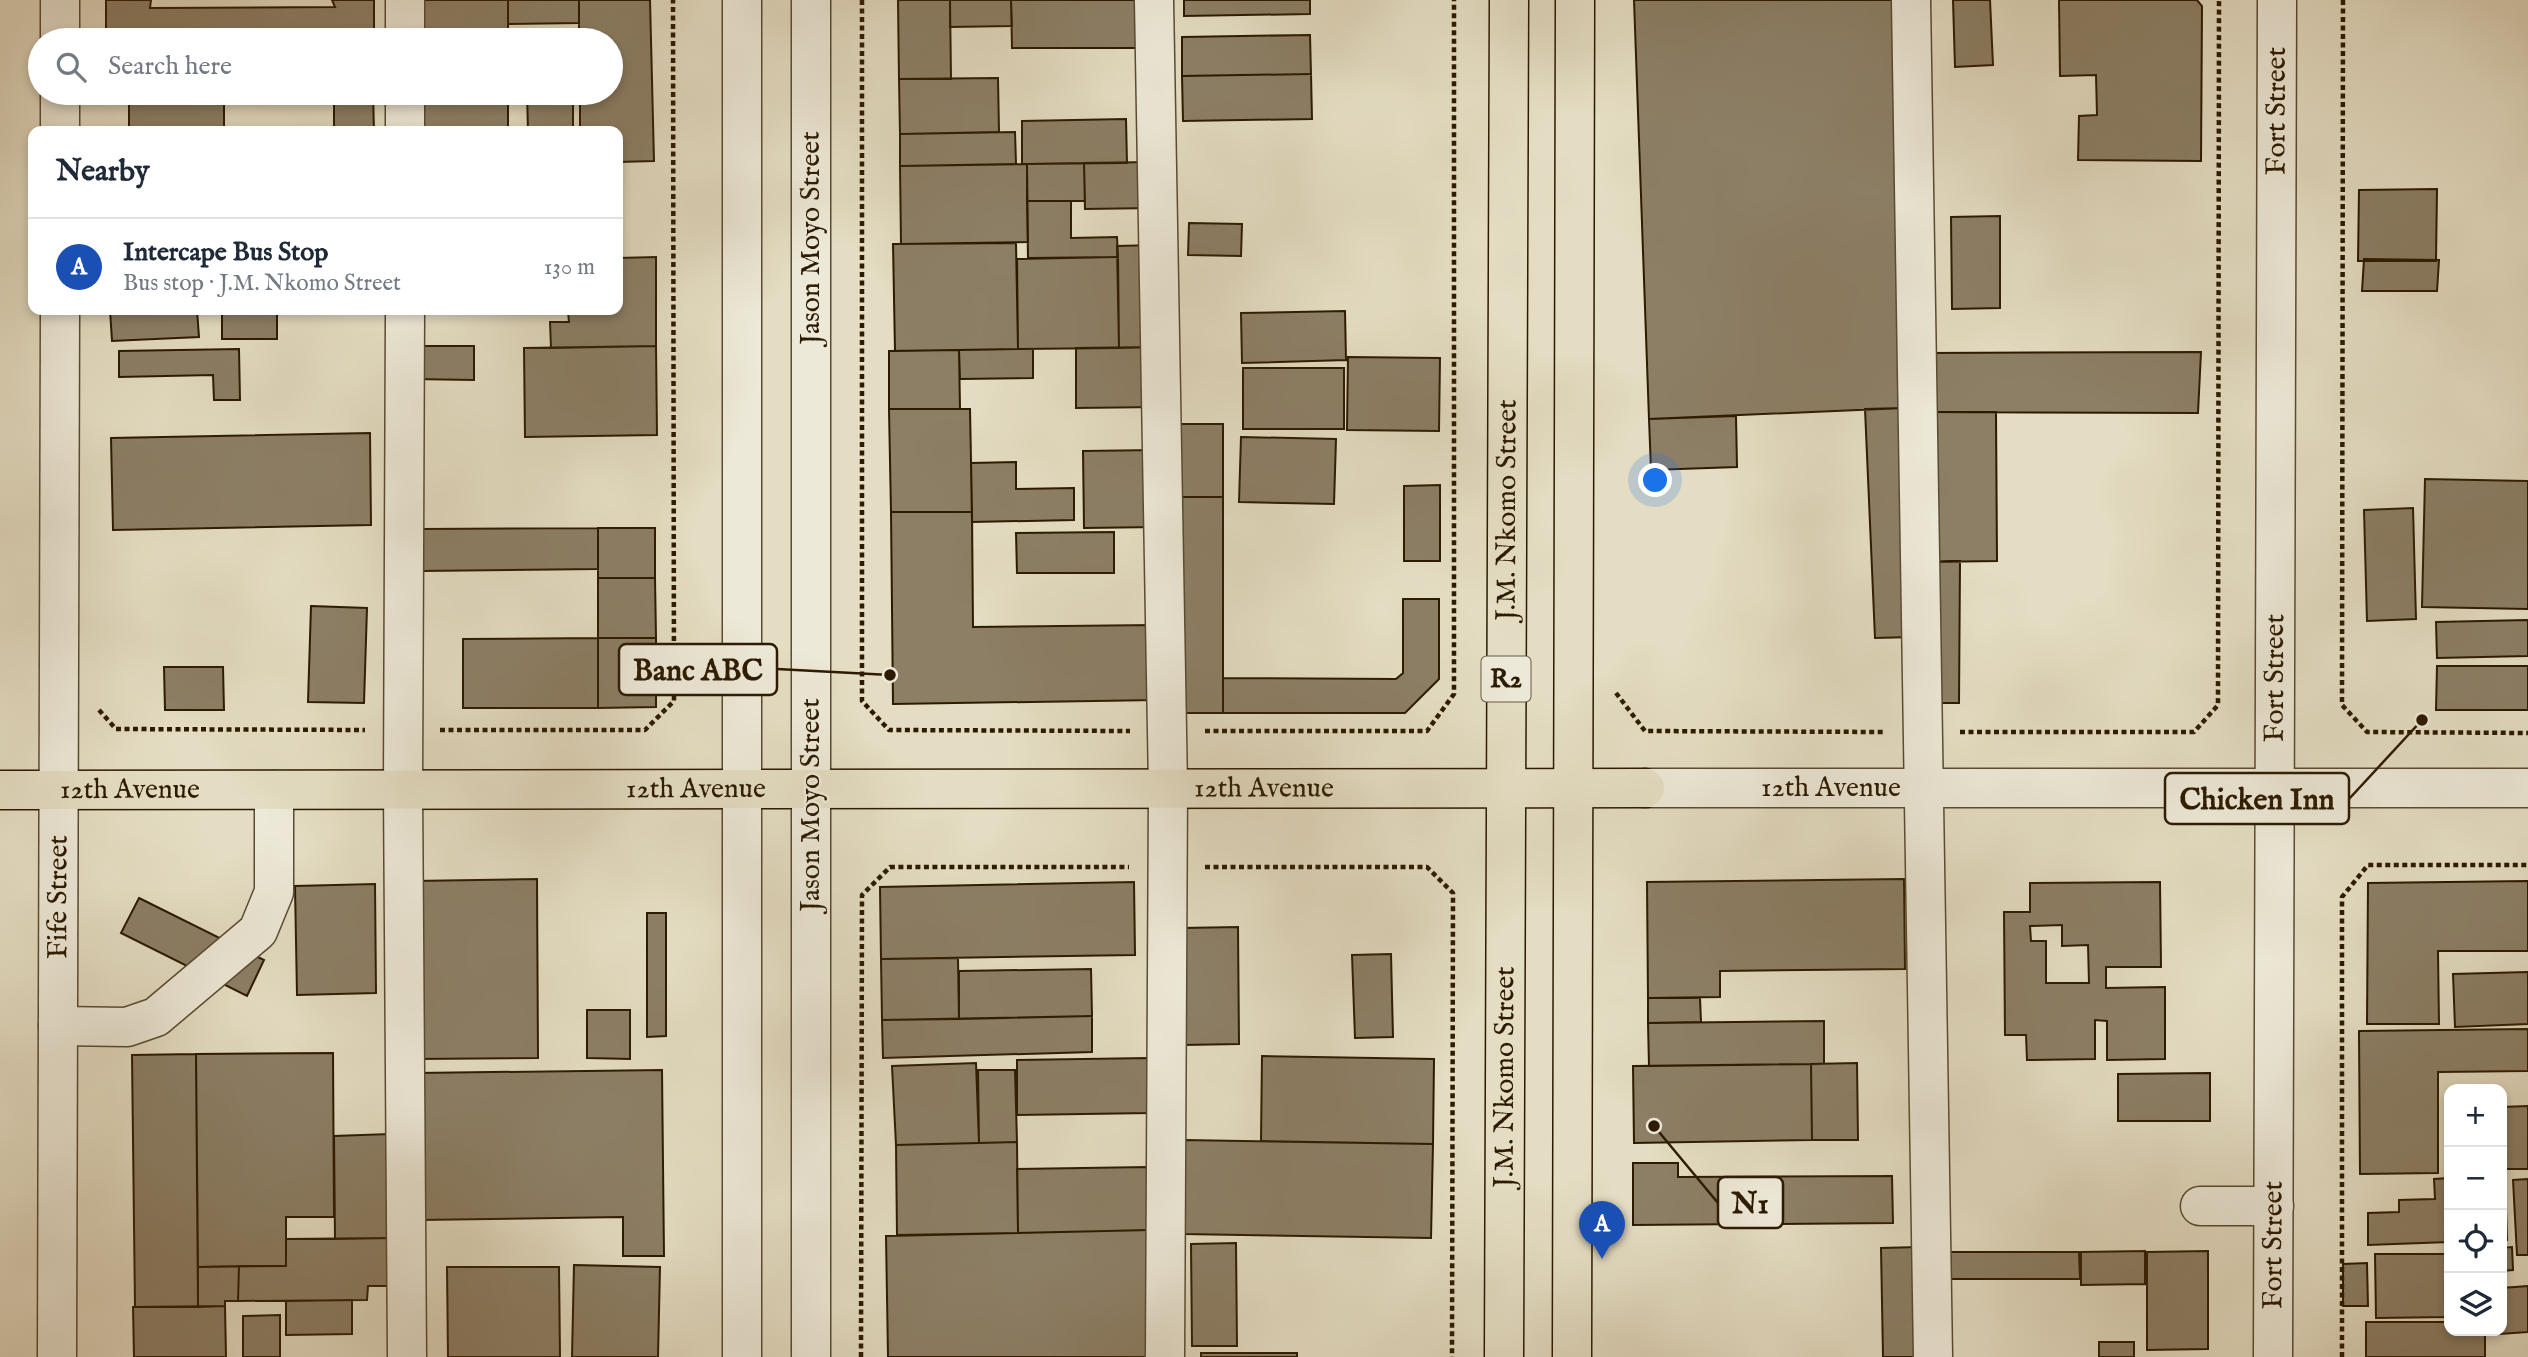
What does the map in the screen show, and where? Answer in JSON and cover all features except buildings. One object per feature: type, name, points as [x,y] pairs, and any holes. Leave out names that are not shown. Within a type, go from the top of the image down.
[{"type":"main road","name":"J.M. Nkomo Street","points":[[1504,1357],[1509,0]]},
{"type":"main road","points":[[1572,1357],[1574,0]]},
{"type":"main road","name":"12th Avenue","points":[[0,790],[1645,788]]},
{"type":"street","points":[[60,28],[61,0]]},
{"type":"street","points":[[405,0],[405,28]]},
{"type":"street","points":[[742,0],[742,1357]]},
{"type":"street","name":"Jason Moyo Street","points":[[811,0],[811,1357]]},
{"type":"street","points":[[1154,0],[1168,788],[1165,1357]]},
{"type":"street","points":[[1912,0],[1933,1357]]},
{"type":"street","name":"Fort Street","points":[[2273,1357],[2277,0]]},
{"type":"street","points":[[60,105],[60,126]]},
{"type":"street","points":[[405,105],[405,126]]},
{"type":"street","name":"Fife Street","points":[[57,1357],[60,315]]},
{"type":"street","points":[[405,315],[403,789],[407,1357]]},
{"type":"street","name":"12th Avenue","points":[[1645,788],[2528,788]]},
{"type":"street","points":[[58,1026],[127,1027],[156,1017],[258,931],[274,892],[274,790]]},
{"type":"street","points":[[2200,1206],[2274,1206]]},
{"type":"path","points":[[91,702],[116,729],[645,730],[674,701],[673,0]]},
{"type":"path","points":[[1645,731],[2194,732],[2218,705],[2219,0]]},
{"type":"path","points":[[2343,0],[2343,705],[2367,732],[2528,733]]},
{"type":"path","points":[[2342,1357],[2342,897],[2368,866],[2528,865]]},
{"type":"path","points":[[861,1357],[862,895],[890,867],[1427,867],[1453,893],[1452,1357]]},
{"type":"place","name":"Banc ABC","points":[[890,675]]},
{"type":"place","name":"Chicken Inn","points":[[2422,720]]},
{"type":"place","name":"N1","points":[[1654,1126]]},
{"type":"place","name":"Intercape Bus Stop","points":[[1602,1259]]}]
